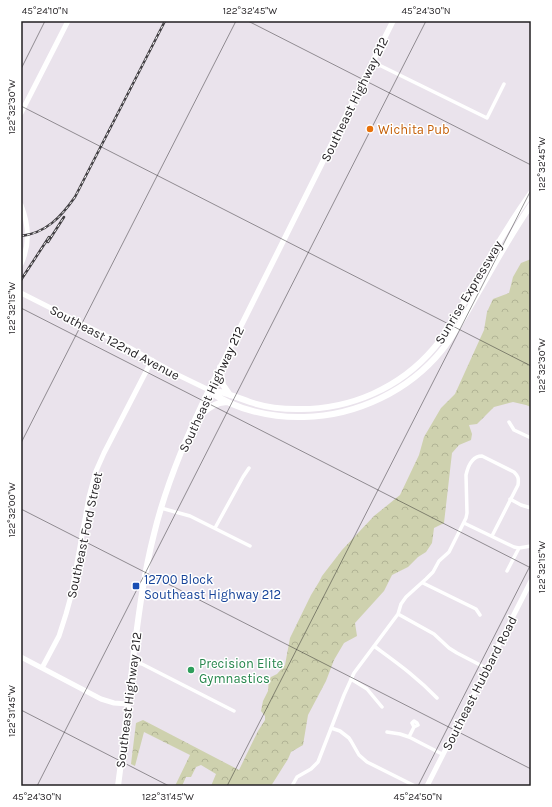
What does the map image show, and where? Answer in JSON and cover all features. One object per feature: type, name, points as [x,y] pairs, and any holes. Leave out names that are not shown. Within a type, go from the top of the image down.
[{"type":"highway","name":"Sunrise Expressway","points":[[209,390],[230,394],[250,402],[271,407],[298,410],[318,409],[343,405],[362,399],[385,388],[413,369],[425,358],[447,331],[496,247],[531,193]]},
{"type":"highway","name":"Sunrise Expressway","points":[[209,390],[227,402],[255,411],[297,417],[317,416],[341,412],[363,406],[390,394],[408,382],[432,361],[453,336],[504,248],[531,205]]},
{"type":"highway","points":[[220,367],[223,385],[230,394]]},
{"type":"highway","name":"Southeast Highway 212","points":[[118,786],[139,608],[151,545],[161,508],[177,461],[209,390]]},
{"type":"highway","points":[[195,420],[216,403],[227,402]]},
{"type":"main road","points":[[21,113],[68,21]]},
{"type":"main road","name":"Southeast Highway 212","points":[[209,390],[393,21]]},
{"type":"main road","points":[[21,205],[28,233],[26,248],[21,264]]},
{"type":"main road","name":"Southeast 122nd Avenue","points":[[21,293],[209,390]]},
{"type":"main road","name":"Southeast Ford Street","points":[[42,668],[58,636],[71,596],[89,497],[96,472],[152,360]]},
{"type":"main road","name":"Southeast Hubbard Road","points":[[427,786],[531,580]]},
{"type":"main road","points":[[21,657],[101,699],[114,703],[128,704]]},
{"type":"street","points":[[373,62],[487,118],[504,84]]},
{"type":"street","points":[[509,422],[514,430],[531,438]]},
{"type":"street","points":[[292,786],[297,777],[312,769],[318,762],[344,695],[358,668],[398,614],[406,597],[433,572],[439,561],[449,552],[464,523],[467,513],[467,470],[476,457],[482,456],[514,472],[519,479],[518,484],[492,536]]},
{"type":"street","points":[[215,528],[243,477],[250,468]]},
{"type":"street","points":[[510,499],[531,508]]},
{"type":"street","points":[[161,508],[190,516],[250,546]]},
{"type":"street","points":[[464,523],[509,545],[519,548],[531,546]]},
{"type":"street","points":[[507,571],[519,548]]},
{"type":"street","points":[[422,583],[476,609],[480,615]]},
{"type":"street","points":[[398,614],[434,634],[448,648],[486,668]]},
{"type":"street","points":[[374,646],[419,680],[437,698]]},
{"type":"street","points":[[133,662],[142,664],[234,712]]},
{"type":"street","points":[[351,679],[366,689],[382,707]]},
{"type":"street","points":[[409,737],[414,727]]},
{"type":"street","points":[[332,728],[340,731],[349,738],[359,755],[367,762],[415,786]]},
{"type":"street","points":[[387,732],[409,737],[442,754]]},
{"type":"green space","points":[[531,259],[531,407],[513,402],[494,407],[477,424],[469,425],[472,434],[471,440],[459,445],[452,453],[444,523],[434,528],[432,543],[426,552],[418,557],[408,567],[392,575],[384,591],[355,623],[357,636],[344,643],[334,660],[326,681],[308,715],[303,745],[291,752],[271,786],[211,786],[216,774],[201,765],[196,767],[191,777],[186,777],[182,786],[175,786],[190,755],[144,732],[135,766],[131,764],[136,723],[143,720],[239,770],[265,720],[265,716],[261,711],[263,701],[268,691],[269,678],[277,674],[285,665],[290,638],[311,595],[322,576],[342,550],[374,516],[400,495],[419,455],[424,437],[441,408],[455,394],[484,330],[487,312],[493,299],[509,293],[513,277],[521,263]]},
{"type":"railway","points":[[21,236],[38,231],[52,223],[75,197],[165,21]]},
{"type":"railway","points":[[48,242],[64,217]]},
{"type":"railway","points":[[21,280],[49,237]]},
{"type":"place","name":"Wichita Pub","points":[[370,129]]},
{"type":"place","name":"12700 Block Southeast Highway 212","points":[[136,586]]},
{"type":"place","name":"Precision Elite Gymnastics","points":[[191,670]]}]
